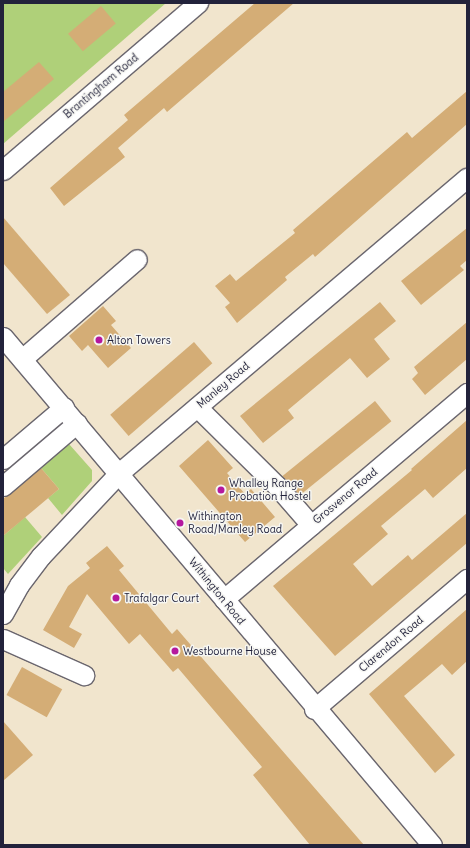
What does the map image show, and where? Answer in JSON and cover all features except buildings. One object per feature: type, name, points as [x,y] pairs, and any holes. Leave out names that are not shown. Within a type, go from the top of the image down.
[{"type":"street","name":"Brantingham Road","points":[[3,170],[198,3]]},
{"type":"street","name":"Manley Road","points":[[3,614],[19,585],[41,556],[120,472],[467,178]]},
{"type":"street","points":[[22,359],[137,259]]},
{"type":"street","name":"Withington Road","points":[[3,337],[120,472],[314,709],[432,845]]},
{"type":"street","name":"Grosvenor Road","points":[[224,599],[467,393]]},
{"type":"street","points":[[3,459],[64,407]]},
{"type":"street","points":[[197,407],[277,486],[312,525]]},
{"type":"street","points":[[3,486],[77,423]]},
{"type":"street","name":"Clarendon Road","points":[[314,709],[467,579]]},
{"type":"street","points":[[3,639],[84,675]]},
{"type":"green space","points":[[3,3],[166,3],[3,144]]},
{"type":"green space","points":[[69,444],[92,470],[92,481],[62,515],[48,498],[59,489],[41,468]]},
{"type":"green space","points":[[25,517],[42,537],[8,574],[3,568],[3,536]]},
{"type":"place","name":"Alton Towers","points":[[99,340]]},
{"type":"place","name":"Whalley Range Probation Hostel","points":[[221,490]]},
{"type":"place","name":"Withington Road/Manley Road","points":[[180,523]]},
{"type":"place","name":"Trafalgar Court","points":[[116,598]]},
{"type":"place","name":"Westbourne House","points":[[175,651]]}]
